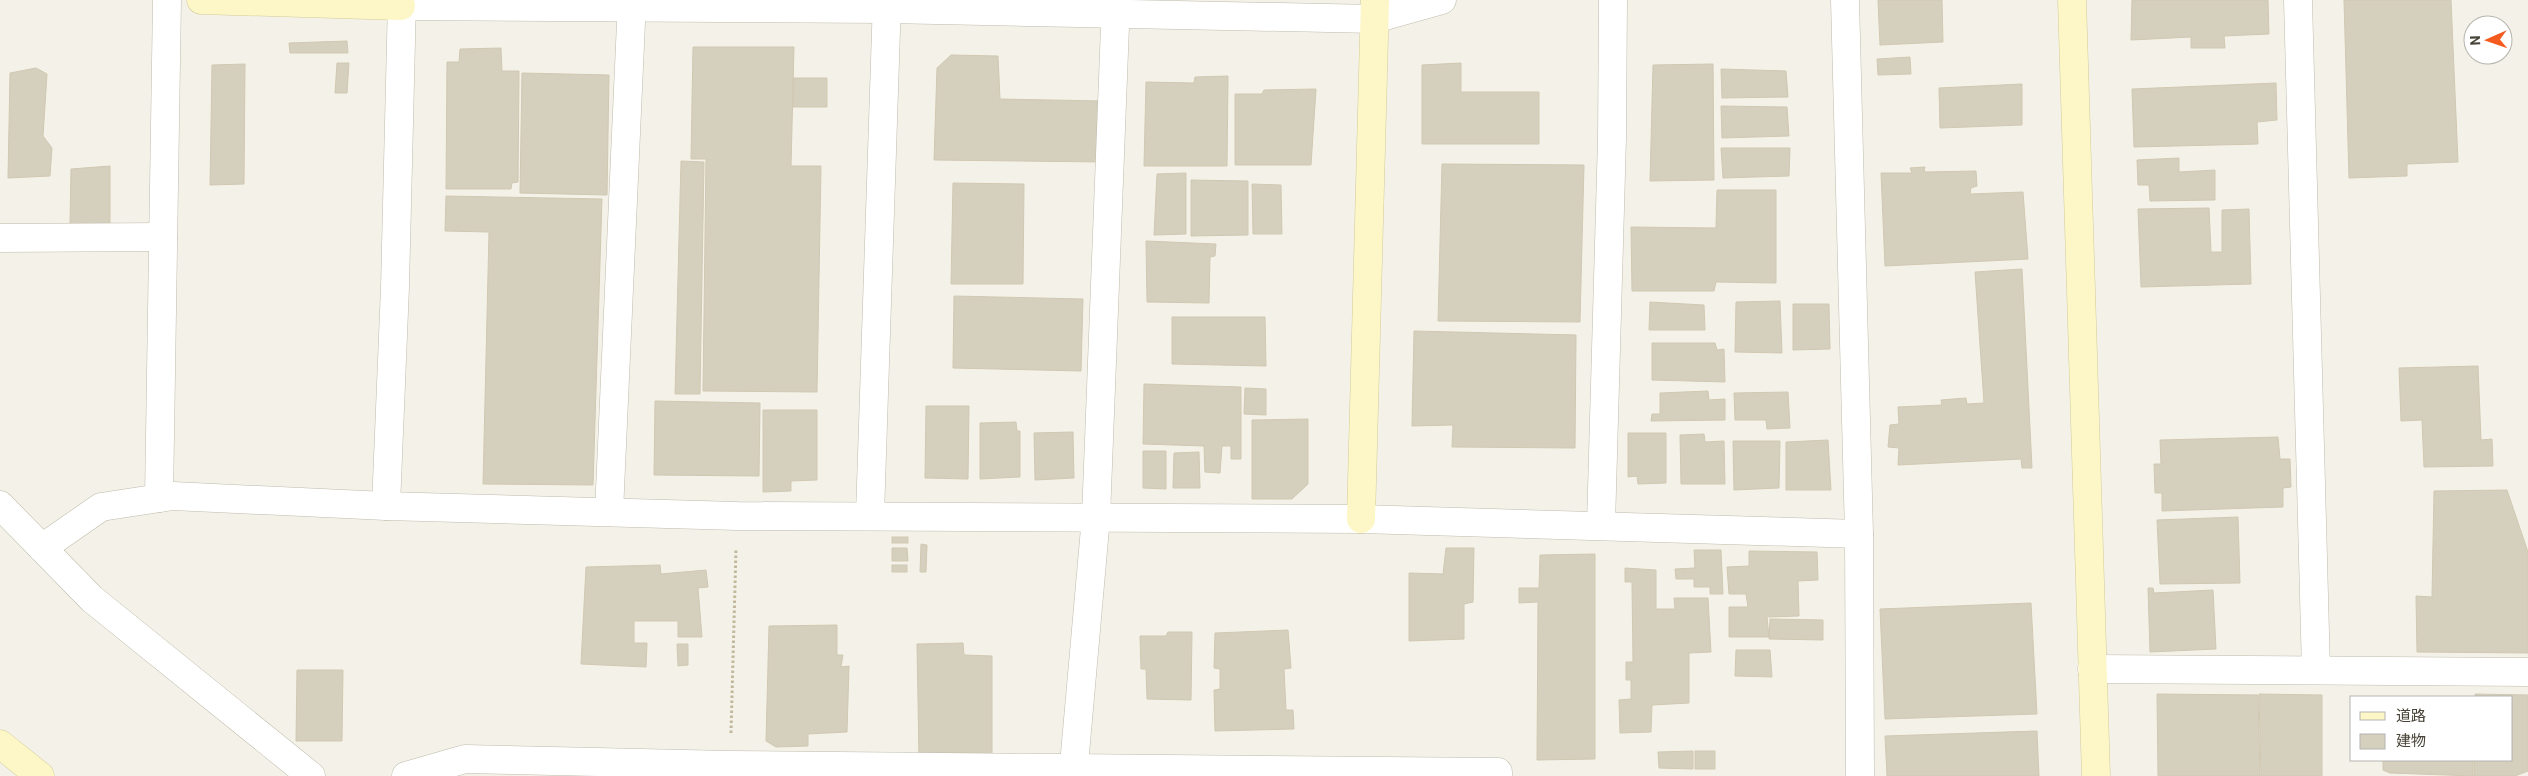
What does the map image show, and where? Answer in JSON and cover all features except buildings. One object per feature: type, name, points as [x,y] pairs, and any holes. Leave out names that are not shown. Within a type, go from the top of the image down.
[{"type":"street","points":[[159,498],[167,0]]},
{"type":"street","points":[[201,0],[1374,9],[1442,0]]},
{"type":"street","points":[[1601,525],[1612,138],[1613,0]]},
{"type":"street","points":[[1845,0],[1859,534],[1860,776]]},
{"type":"street","points":[[2072,0],[2096,776]]},
{"type":"street","points":[[2298,0],[2316,670]]},
{"type":"street","points":[[386,506],[396,287],[402,3]]},
{"type":"street","points":[[610,512],[632,4]]},
{"type":"street","points":[[870,515],[887,4]]},
{"type":"street","points":[[1073,772],[1096,517],[1116,7]]},
{"type":"street","points":[[1361,519],[1374,9]]},
{"type":"street","points":[[0,238],[163,237]]},
{"type":"street","points":[[42,548],[101,506],[173,496],[386,506],[737,516],[870,515],[1361,519],[1859,534]]},
{"type":"street","points":[[0,505],[92,599],[311,776]]},
{"type":"street","points":[[2092,669],[2528,672]]},
{"type":"street","points":[[0,744],[40,776]]},
{"type":"street","points":[[406,776],[465,759],[1073,772],[1498,772],[1498,776]]},
{"type":"path","points":[[730,765],[737,516]]}]
